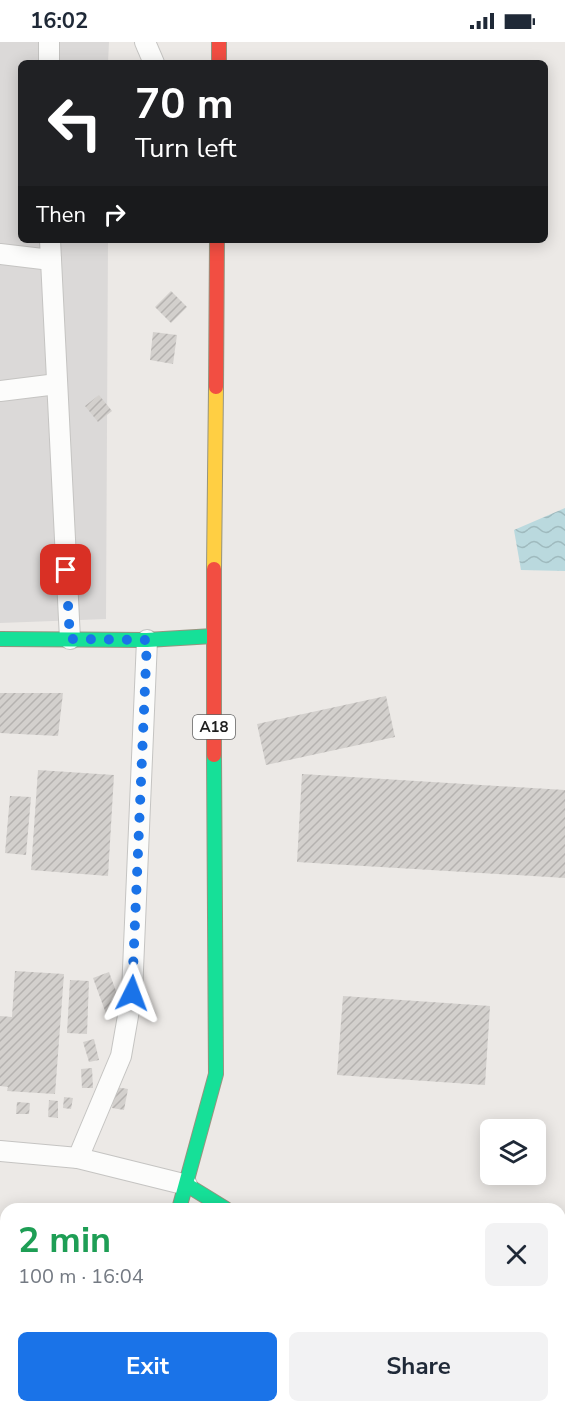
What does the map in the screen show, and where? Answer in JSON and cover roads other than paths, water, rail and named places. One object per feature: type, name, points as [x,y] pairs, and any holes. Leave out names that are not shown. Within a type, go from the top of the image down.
[{"type":"main road","points":[[219,42],[219,60]]},
{"type":"main road","name":"A18","points":[[181,1203],[216,1074],[213,636],[217,243]]},
{"type":"main road","points":[[0,639],[147,640],[213,636]]},
{"type":"main road","points":[[187,1185],[216,1203]]},
{"type":"lane","points":[[49,42],[49,60]]},
{"type":"lane","points":[[145,42],[153,60]]},
{"type":"lane","points":[[50,243],[70,639]]},
{"type":"lane","points":[[0,254],[51,260]]},
{"type":"lane","points":[[0,391],[57,384]]},
{"type":"lane","points":[[78,1158],[121,1056],[132,993],[147,640]]},
{"type":"lane","points":[[0,1151],[78,1158],[187,1185]]},
{"type":"water","points":[[565,508],[565,571],[521,570],[514,530]]}]
